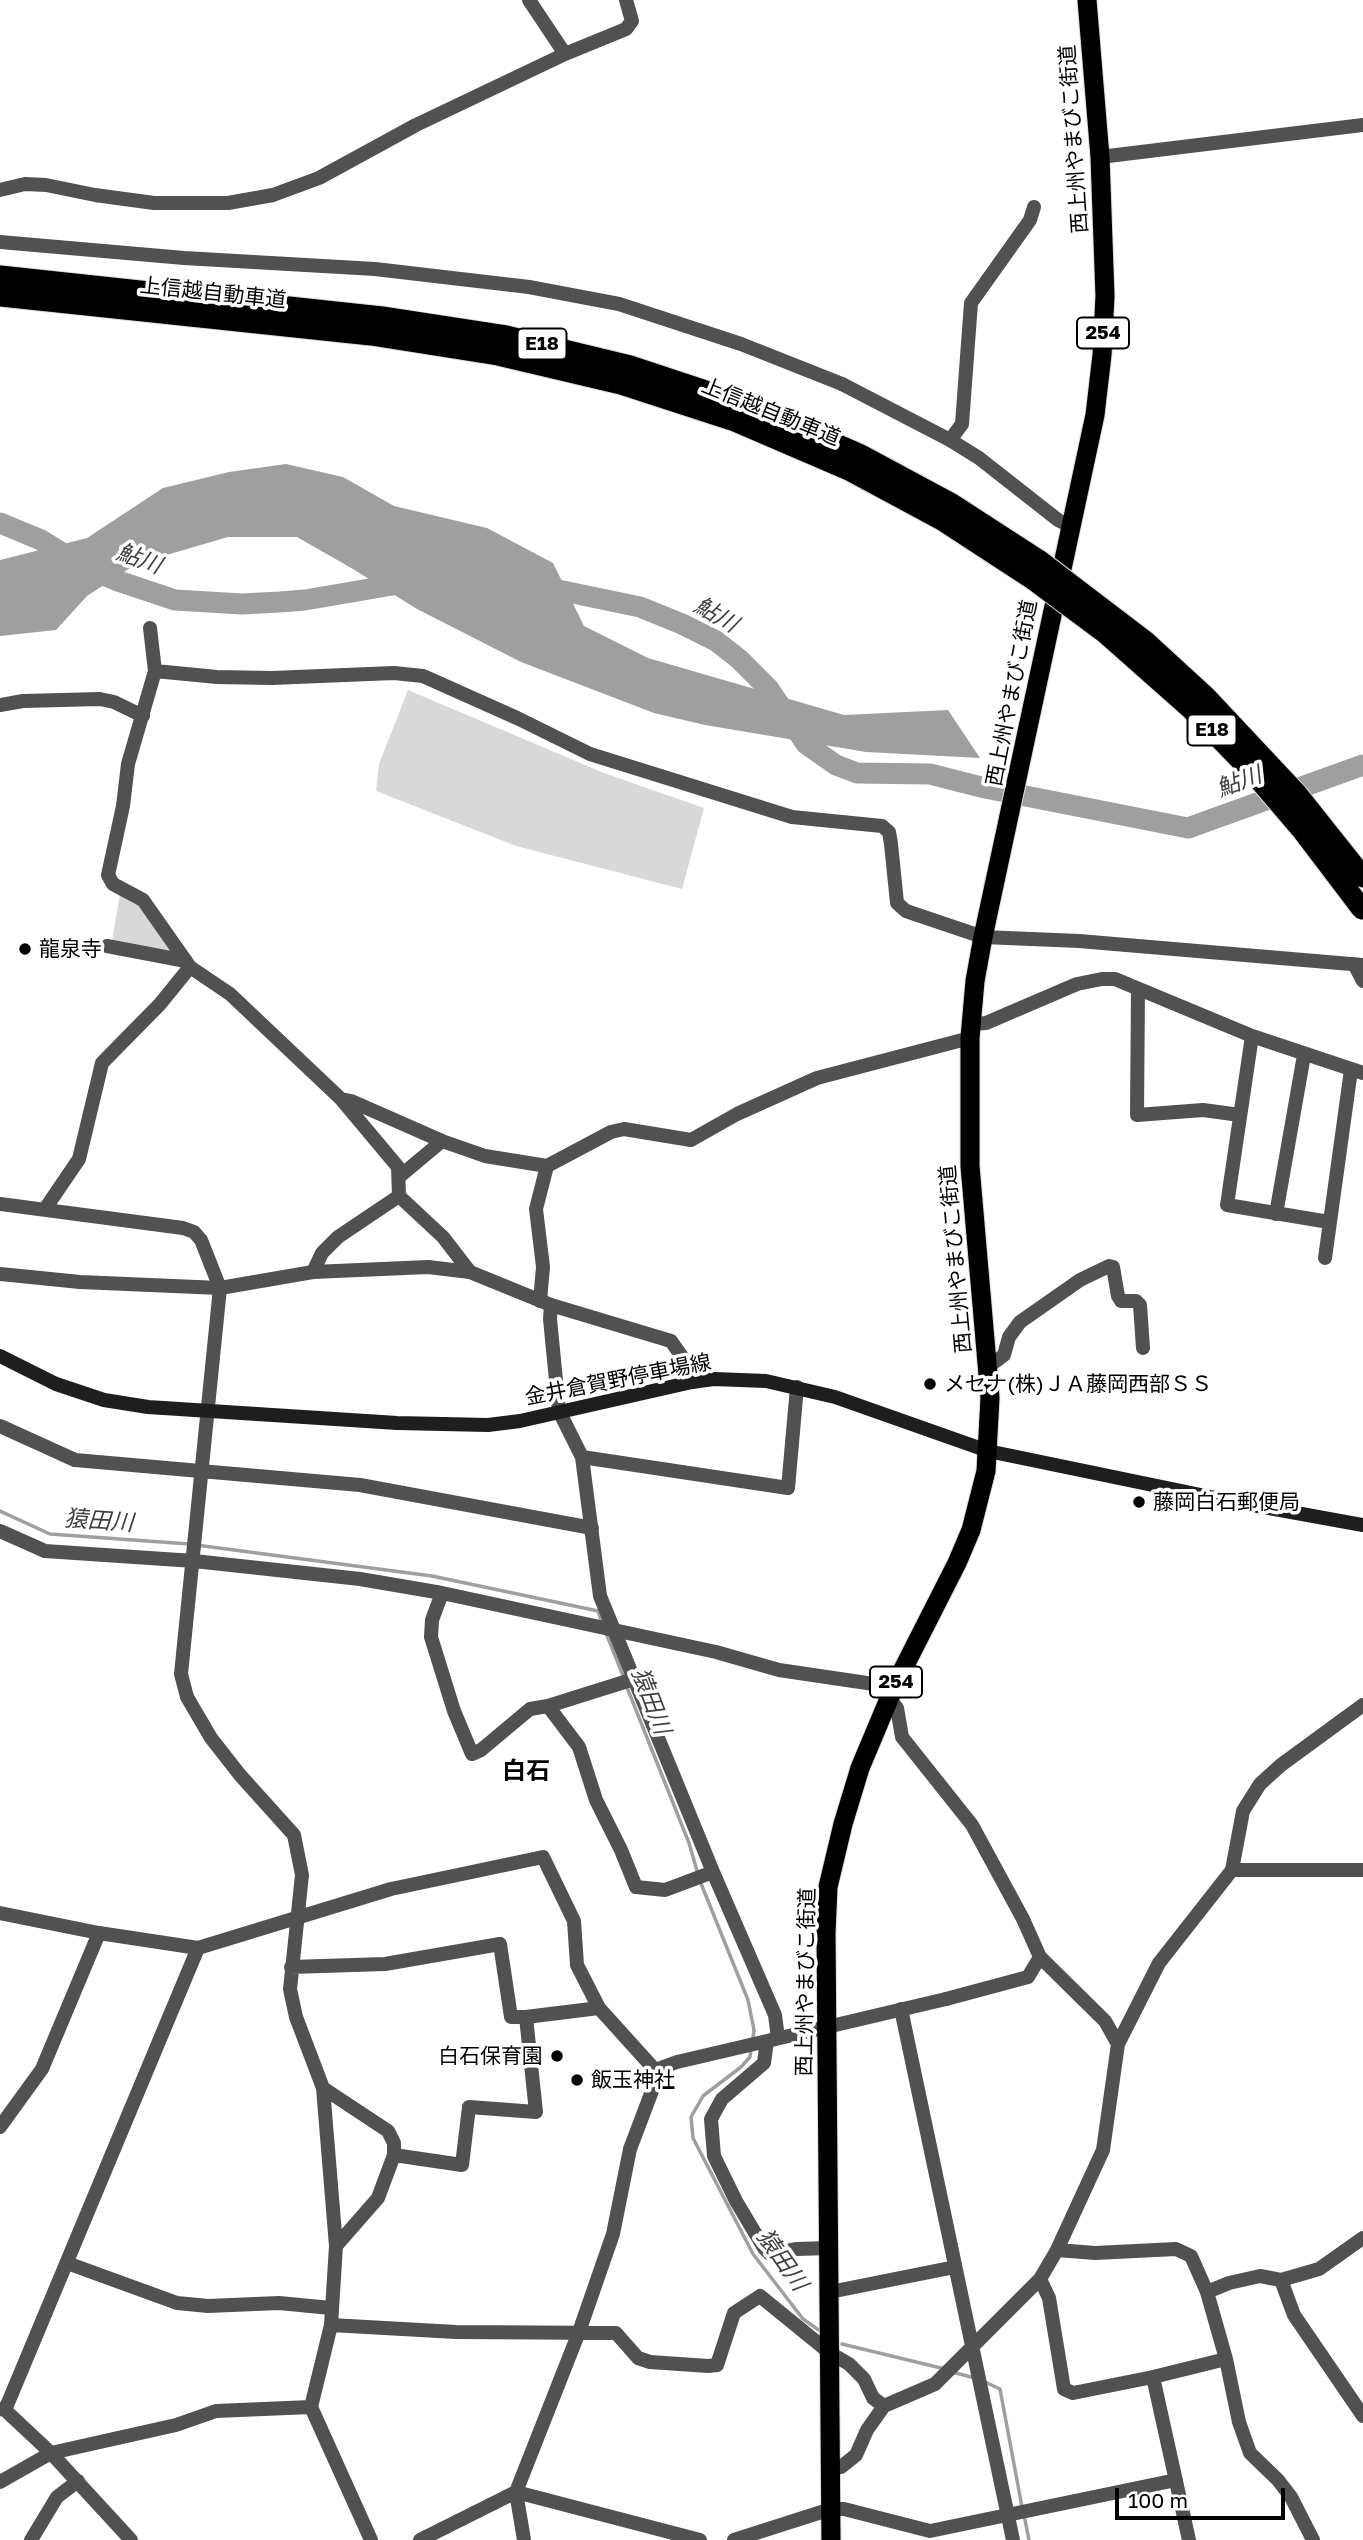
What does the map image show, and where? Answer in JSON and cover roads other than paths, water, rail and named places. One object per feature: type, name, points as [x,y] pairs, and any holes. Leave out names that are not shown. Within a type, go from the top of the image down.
[{"type":"highway","name":"西上州やまびこ街道","points":[[831,2540],[828,1887],[860,1768],[892,1693],[966,1541],[982,1491],[988,1451],[988,1367],[970,1166],[971,1031],[975,981],[983,937],[1095,415],[1102,355],[1105,296],[1100,157],[1087,0]]},
{"type":"highway","name":"上信越自動車道","points":[[0,276],[382,317],[506,336],[630,366],[745,404],[859,454],[952,504],[1037,570],[1145,641],[1214,705],[1297,794],[1363,877]]},
{"type":"highway","name":"上信越自動車道","points":[[0,296],[371,335],[498,355],[621,384],[735,421],[849,470],[1037,570],[1191,709],[1255,775],[1296,822],[1362,910]]},
{"type":"main road","name":"金井倉賀野停車場線","points":[[0,1356],[55,1384],[104,1400],[208,1412],[397,1423],[488,1425],[520,1421],[692,1382],[766,1381],[835,1397],[988,1451],[1225,1500],[1363,1525]]},
{"type":"street","points":[[529,0],[565,54]]},
{"type":"street","points":[[0,190],[25,184],[46,185],[154,203],[228,203],[273,195],[319,178],[416,125],[631,25],[626,0]]},
{"type":"street","points":[[1100,157],[1363,125]]},
{"type":"street","points":[[950,440],[962,424],[971,303],[1030,220],[1034,207]]},
{"type":"street","points":[[0,242],[184,258],[376,269],[529,287],[618,304],[741,344],[842,384],[950,440],[978,458],[1053,517],[1070,526]]},
{"type":"street","points":[[150,628],[155,671],[128,764],[108,875],[113,884],[144,900],[188,964],[230,993],[341,1099],[398,1167],[399,1196],[443,1237],[470,1272]]},
{"type":"street","points":[[155,671],[217,677],[272,678],[394,673],[423,677],[517,718],[590,754],[792,817],[882,826],[888,832],[891,844],[897,902],[906,911],[983,937],[1079,941],[1359,965],[1363,981]]},
{"type":"street","points":[[0,705],[23,701],[100,699],[114,702],[143,716]]},
{"type":"street","points":[[107,946],[188,964]]},
{"type":"street","points":[[45,1209],[79,1159],[102,1063],[160,1004],[188,964]]},
{"type":"street","points":[[341,1099],[485,1156],[547,1166],[611,1132],[624,1129],[691,1140],[737,1114],[817,1078],[971,1031],[1077,985],[1115,979],[1252,1036],[1357,1072],[1329,1222],[1325,1258]]},
{"type":"street","points":[[1138,989],[1137,1115],[1203,1110],[1240,1115]]},
{"type":"street","points":[[1252,1036],[1227,1205],[1329,1222]]},
{"type":"street","points":[[1276,1214],[1304,1055]]},
{"type":"street","points":[[398,1177],[442,1141]]},
{"type":"street","points":[[547,1166],[536,1209],[545,1303],[550,1319],[559,1411],[582,1457],[600,1596],[711,1873],[775,2015],[772,2040],[764,2063],[722,2099],[711,2119],[714,2156],[736,2201],[770,2254],[797,2249],[829,2248]]},
{"type":"street","points":[[313,1272],[321,1253],[338,1237],[399,1196]]},
{"type":"street","points":[[0,1204],[183,1228],[194,1232],[201,1240],[220,1287],[181,1674],[187,1697],[211,1738],[294,1835],[302,1875],[290,1989],[296,2017],[323,2088],[336,2246],[331,2325],[311,2407],[372,2540]]},
{"type":"street","points":[[988,1367],[1003,1355],[1009,1337],[1020,1322],[1080,1280],[1109,1266],[1113,1267],[1121,1301],[1136,1301],[1140,1305],[1143,1348]]},
{"type":"street","points":[[0,1274],[80,1282],[220,1287],[313,1272],[428,1267],[470,1272],[545,1303],[671,1341],[685,1361],[692,1382]]},
{"type":"street","points":[[582,1457],[683,1470],[788,1488],[797,1387]]},
{"type":"street","points":[[0,1426],[75,1460],[360,1485],[592,1528]]},
{"type":"street","points":[[0,1531],[46,1551],[194,1562],[360,1579],[716,1652],[779,1670],[892,1693],[902,1737],[972,1825],[1023,1919],[1040,1957],[1105,2021],[1118,2044]]},
{"type":"street","points":[[442,1594],[432,1620],[431,1637],[454,1711],[472,1754],[481,1750],[530,1709],[548,1706],[631,1679]]},
{"type":"street","points":[[548,1706],[579,1747],[596,1800],[636,1887],[665,1890],[711,1873]]},
{"type":"street","points":[[832,2468],[841,2467],[856,2455],[867,2430],[884,2406],[935,2384],[1040,2279],[1057,2250],[1103,2150],[1118,2044],[1159,1963],[1232,1871],[1243,1811],[1260,1784],[1281,1765],[1363,1706]]},
{"type":"street","points":[[0,1913],[99,1933],[198,1948],[391,1889],[542,1857],[574,1921],[577,1965],[599,2008],[655,2070]]},
{"type":"street","points":[[1232,1871],[1363,1870]]},
{"type":"street","points":[[0,2127],[43,2069],[99,1933]]},
{"type":"street","points":[[291,1968],[385,1964],[499,1944],[511,2017],[599,2008]]},
{"type":"street","points":[[131,2540],[51,2453],[3,2410],[198,1948]]},
{"type":"street","points":[[655,2070],[677,2062],[901,2010],[1028,1977],[1040,1957]]},
{"type":"street","points":[[901,2010],[1013,2540]]},
{"type":"street","points":[[394,2155],[462,2165],[469,2106],[536,2112],[526,2017]]},
{"type":"street","points":[[524,2540],[516,2493],[579,2332],[613,2234],[629,2149],[652,2091],[655,2070]]},
{"type":"street","points":[[323,2088],[388,2131],[394,2143],[394,2155],[378,2198],[336,2246]]},
{"type":"street","points":[[1207,2292],[1229,2283],[1260,2276],[1281,2280],[1319,2269],[1363,2238]]},
{"type":"street","points":[[1057,2250],[1095,2253],[1176,2249],[1191,2256],[1207,2292],[1239,2421],[1250,2453],[1291,2497],[1313,2540]]},
{"type":"street","points":[[67,2263],[177,2303],[208,2306],[279,2303],[331,2308]]},
{"type":"street","points":[[830,2292],[955,2267]]},
{"type":"street","points":[[1040,2279],[1049,2298],[1064,2389],[1073,2393],[1226,2360]]},
{"type":"street","points":[[1281,2280],[1294,2315],[1363,2416]]},
{"type":"street","points":[[331,2325],[456,2332],[616,2333],[638,2358],[650,2362],[717,2365],[734,2313],[760,2296],[830,2353],[849,2364],[864,2379],[873,2398],[884,2406]]},
{"type":"street","points":[[1153,2377],[1189,2540]]},
{"type":"street","points":[[0,2482],[51,2453],[176,2425],[216,2410],[311,2407]]},
{"type":"street","points":[[734,2540],[831,2509],[844,2509],[930,2531],[1176,2480]]},
{"type":"street","points":[[32,2540],[57,2497],[78,2481]]},
{"type":"street","points":[[420,2540],[516,2493],[699,2540]]},
{"type":"water","points":[[286,464],[343,477],[394,506],[487,528],[553,563],[584,626],[648,658],[844,715],[948,710],[980,758],[866,752],[705,725],[654,713],[521,662],[417,609],[297,537],[228,537],[136,564],[87,596],[56,630],[0,636],[0,560],[87,538],[163,488],[229,472]]},
{"type":"waterway","name":"鮎川","points":[[0,523],[41,540],[83,566],[175,600],[242,604],[280,602],[410,582]]},
{"type":"waterway","name":"鮎川","points":[[539,586],[640,607],[716,641],[769,689],[806,744],[836,765],[857,773],[930,774],[985,788],[1188,828],[1363,765]]},
{"type":"waterway","name":"猿田川","points":[[0,1511],[50,1534],[189,1544]]},
{"type":"waterway","name":"猿田川","points":[[196,1545],[432,1576],[598,1611],[602,1623]]},
{"type":"waterway","name":"猿田川","points":[[606,1633],[624,1678]]},
{"type":"waterway","name":"猿田川","points":[[626,1685],[689,1843],[698,1874]]},
{"type":"waterway","name":"猿田川","points":[[700,1881],[748,2000],[753,2038]]},
{"type":"waterway","name":"猿田川","points":[[751,2049],[750,2057],[741,2067],[703,2096],[691,2117],[693,2138],[753,2254],[803,2319],[820,2331]]},
{"type":"waterway","name":"猿田川","points":[[842,2344],[945,2369]]},
{"type":"waterway","name":"猿田川","points":[[952,2372],[975,2378]]},
{"type":"waterway","name":"猿田川","points":[[985,2382],[1000,2389],[1022,2507]]},
{"type":"waterway","name":"猿田川","points":[[1024,2515],[1029,2540]]},
{"type":"place","name":"龍泉寺","points":[[25,949]]},
{"type":"place","name":"メセナ(株)ＪＡ藤岡西部ＳＳ","points":[[930,1384]]},
{"type":"place","name":"藤岡白石郵便局","points":[[1139,1502]]},
{"type":"place","name":"白石保育園","points":[[557,2056]]},
{"type":"place","name":"飯玉神社","points":[[577,2080]]},
{"type":"district","name":"白石","points":[[526,1771]]}]
